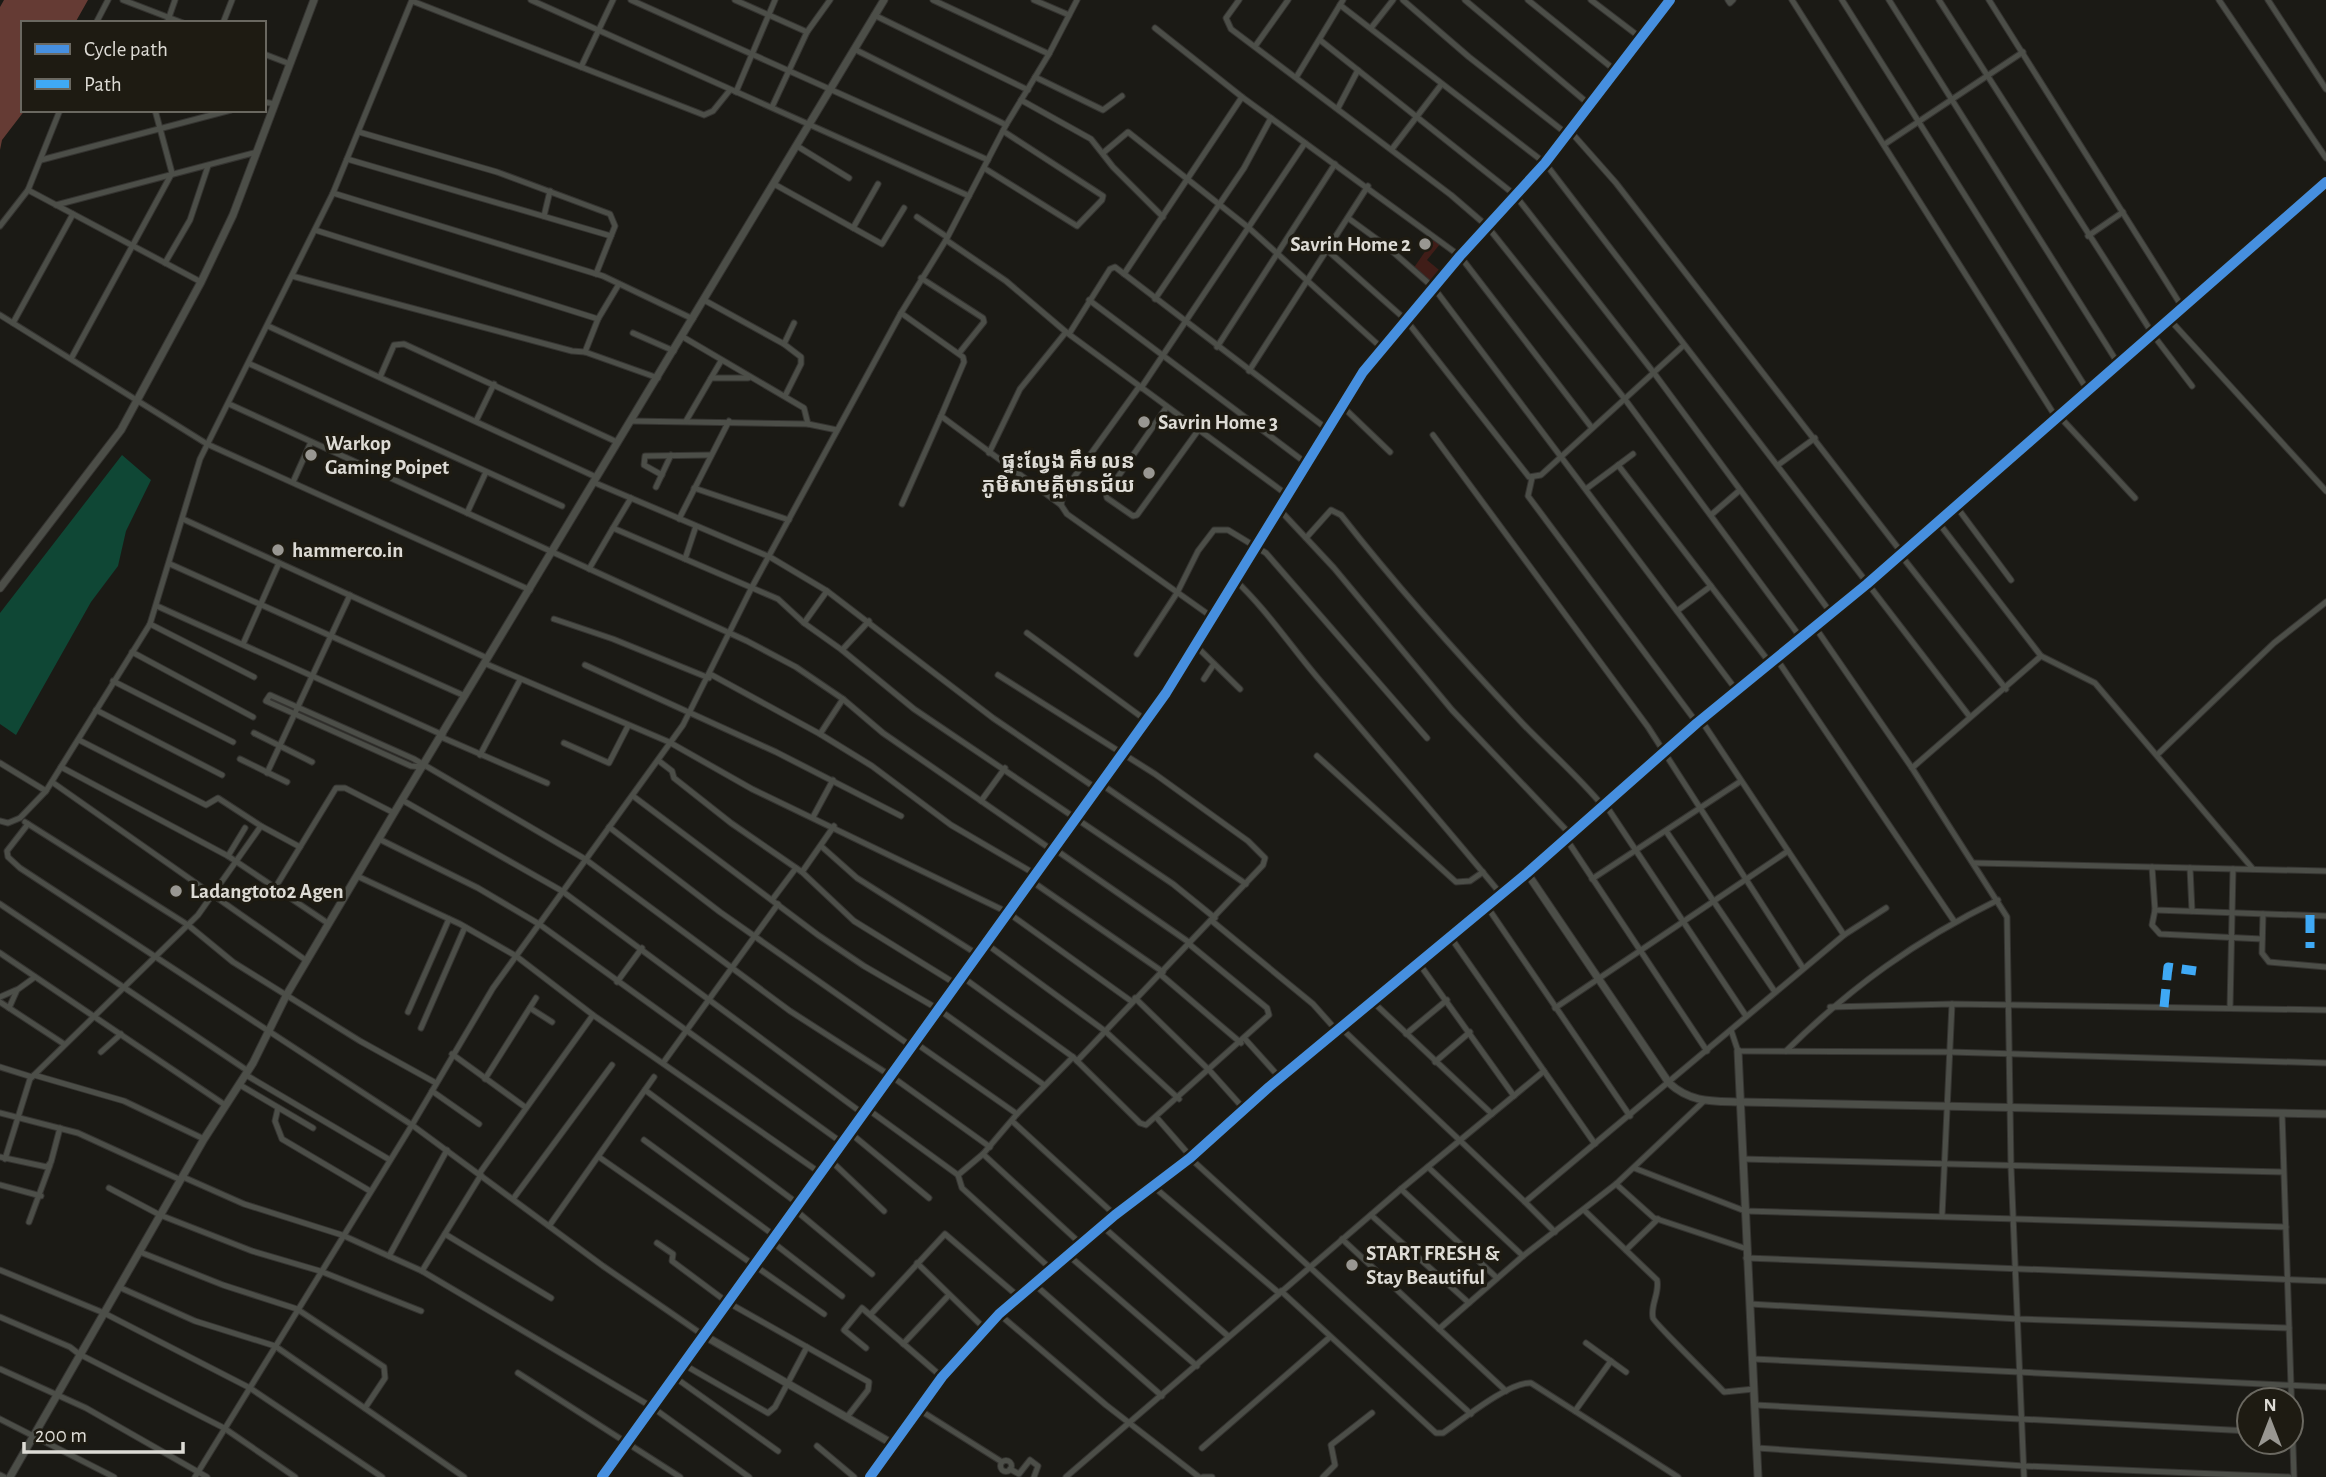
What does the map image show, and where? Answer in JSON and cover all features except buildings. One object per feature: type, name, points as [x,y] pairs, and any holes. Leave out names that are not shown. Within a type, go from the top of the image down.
[{"type":"street","points":[[97,21],[108,0]]},
{"type":"street","points":[[123,0],[168,20],[176,0]]},
{"type":"street","points":[[224,21],[232,0]]},
{"type":"street","points":[[0,588],[121,430],[223,241],[314,0]]},
{"type":"street","points":[[0,821],[8,823],[20,818],[46,791],[150,624],[207,444],[250,364],[333,193],[412,0],[704,115],[713,111],[733,91],[775,0]]},
{"type":"street","points":[[531,0],[969,196]]},
{"type":"street","points":[[581,67],[613,0]]},
{"type":"street","points":[[631,0],[988,160]]},
{"type":"street","points":[[735,0],[807,32]]},
{"type":"street","points":[[772,107],[807,32],[830,0]]},
{"type":"street","points":[[10,1477],[35,1435],[55,1393],[121,1288],[204,1139],[240,1085],[287,994],[394,813],[884,0]]},
{"type":"street","points":[[933,0],[1049,54]]},
{"type":"street","points":[[1034,0],[1069,15]]},
{"type":"street","points":[[196,1474],[412,1125],[452,1054],[516,956],[659,761],[689,712],[752,587],[837,430],[1077,0]]},
{"type":"street","points":[[1239,0],[1226,22],[1392,149],[1487,226],[1625,398],[1801,638]]},
{"type":"street","points":[[1255,46],[1288,0]]},
{"type":"street","points":[[1371,28],[1393,0]]},
{"type":"street","points":[[1404,0],[1468,57],[1569,133],[1616,183],[2006,689]]},
{"type":"street","points":[[1465,0],[1590,104]]},
{"type":"street","points":[[1528,0],[1616,71]]},
{"type":"street","points":[[1591,0],[1641,38]]},
{"type":"street","points":[[602,1477],[828,1159],[1147,721],[1363,372],[1460,256],[1545,163],[1670,0]]},
{"type":"street","points":[[1728,0],[1730,3],[1734,0]]},
{"type":"street","points":[[1791,0],[2058,418],[2135,498]]},
{"type":"street","points":[[1842,0],[2089,392]]},
{"type":"street","points":[[1889,0],[2119,365]]},
{"type":"street","points":[[1939,0],[2088,236],[2154,336],[2192,386]]},
{"type":"street","points":[[1989,0],[2184,310]]},
{"type":"street","points":[[2219,0],[2326,158]]},
{"type":"street","points":[[2268,0],[2326,89]]},
{"type":"street","points":[[1297,76],[1342,3],[1441,85],[1545,163],[1970,717]]},
{"type":"street","points":[[874,15],[1028,90]]},
{"type":"street","points":[[1155,28],[1242,97],[1368,186],[1460,256],[1592,428]]},
{"type":"street","points":[[1320,40],[1515,195],[1654,373],[1831,613]]},
{"type":"street","points":[[854,49],[1004,128],[1103,195],[1102,200],[1077,226],[984,168]]},
{"type":"street","points":[[1885,144],[2023,52]]},
{"type":"street","points":[[266,55],[290,64]]},
{"type":"street","points":[[1338,108],[1358,70]]},
{"type":"street","points":[[1035,77],[1103,110],[1122,96]]},
{"type":"street","points":[[1392,149],[1441,85]]},
{"type":"street","points":[[1124,274],[1242,97]]},
{"type":"street","points":[[1021,100],[1091,139],[1112,167],[1163,217]]},
{"type":"street","points":[[266,102],[275,104]]},
{"type":"street","points":[[0,226],[28,190],[59,112]]},
{"type":"street","points":[[72,357],[135,247],[172,173],[156,112]]},
{"type":"street","points":[[41,160],[224,112]]},
{"type":"street","points":[[1155,299],[1244,167],[1271,118]]},
{"type":"street","points":[[359,132],[463,161],[610,214],[615,222],[596,274]]},
{"type":"street","points":[[1103,153],[1128,132],[1249,228],[1384,350]]},
{"type":"street","points":[[1061,505],[1064,491],[1140,388],[1305,143]]},
{"type":"street","points":[[797,146],[849,178]]},
{"type":"street","points":[[56,205],[257,152]]},
{"type":"street","points":[[347,159],[611,236]]},
{"type":"street","points":[[1217,347],[1335,164]]},
{"type":"street","points":[[165,263],[190,219],[208,166]]},
{"type":"street","points":[[870,1477],[942,1377],[999,1314],[1115,1215],[1190,1157],[1418,961],[1527,873],[1567,835],[1699,722],[1867,584],[2184,310],[2326,182]]},
{"type":"street","points":[[774,184],[882,244],[904,208]]},
{"type":"street","points":[[853,228],[878,184]]},
{"type":"street","points":[[1249,371],[1368,186]]},
{"type":"street","points":[[28,190],[201,282]]},
{"type":"street","points":[[544,216],[550,191]]},
{"type":"street","points":[[333,193],[596,274],[693,319]]},
{"type":"street","points":[[2088,236],[2123,212]]},
{"type":"street","points":[[13,323],[73,214]]},
{"type":"street","points":[[917,217],[1004,279],[1068,333],[1197,432],[1286,495]]},
{"type":"street","points":[[1348,218],[1385,245],[1434,288],[1737,691]]},
{"type":"street","points":[[315,230],[598,319]]},
{"type":"street","points":[[1327,250],[1406,320],[1523,473],[1532,478],[1541,475],[1684,345]]},
{"type":"street","points":[[989,453],[1020,390],[1068,333],[1110,269],[1115,267],[1183,322],[1328,429]]},
{"type":"street","points":[[292,276],[572,351],[585,352],[658,378]]},
{"type":"street","points":[[921,278],[983,318],[984,322],[960,352]]},
{"type":"street","points":[[585,352],[598,319],[619,284]]},
{"type":"street","points":[[704,300],[784,344],[801,357],[801,364],[785,396]]},
{"type":"street","points":[[1089,300],[1306,463]]},
{"type":"street","points":[[901,313],[960,352],[964,362],[902,504]]},
{"type":"street","points":[[0,314],[207,444],[530,590]]},
{"type":"street","points":[[2171,321],[2326,491]]},
{"type":"street","points":[[784,344],[794,323]]},
{"type":"street","points":[[268,326],[476,421],[631,498],[769,557],[827,591],[869,621],[993,718],[1246,884]]},
{"type":"street","points":[[633,334],[674,351]]},
{"type":"street","points":[[682,337],[804,408],[808,424]]},
{"type":"street","points":[[380,377],[398,343],[494,383],[617,442]]},
{"type":"street","points":[[686,421],[721,360]]},
{"type":"street","points":[[250,364],[562,506]]},
{"type":"street","points":[[711,377],[749,377]]},
{"type":"street","points":[[476,421],[494,383]]},
{"type":"street","points":[[229,404],[731,633],[796,667],[843,699],[883,733],[1190,944],[1267,1008],[1268,1018],[1157,1118],[1149,1124],[1140,1123],[1075,1059],[961,976]]},
{"type":"street","points":[[1342,406],[1390,452]]},
{"type":"street","points":[[1166,408],[1106,494],[1107,498],[1133,516],[1137,515],[1197,432]]},
{"type":"street","points":[[942,416],[1061,505],[1068,514],[1212,617]]},
{"type":"street","points":[[630,421],[808,424],[837,430]]},
{"type":"street","points":[[679,519],[729,421]]},
{"type":"street","points":[[1433,435],[1664,753],[1748,879],[1803,968]]},
{"type":"street","points":[[1778,465],[1815,438]]},
{"type":"street","points":[[293,482],[311,442]]},
{"type":"street","points":[[1586,489],[1633,454]]},
{"type":"street","points":[[656,487],[671,455]]},
{"type":"street","points":[[662,475],[644,466],[643,458],[711,455]]},
{"type":"street","points":[[1618,465],[1711,586],[1773,661],[1954,922]]},
{"type":"street","points":[[467,513],[486,472]]},
{"type":"street","points":[[1532,478],[1528,496],[1699,722],[1844,935]]},
{"type":"street","points":[[694,488],[789,520]]},
{"type":"street","points":[[1711,515],[1740,490]]},
{"type":"street","points":[[589,569],[631,498]]},
{"type":"street","points":[[1956,506],[2011,580]]},
{"type":"street","points":[[1278,508],[1452,710],[1497,753],[1567,835],[1592,879],[1707,1051]]},
{"type":"street","points":[[1306,538],[1331,510],[1341,515],[1390,578],[1446,641],[1603,804],[1746,1016]]},
{"type":"street","points":[[183,519],[350,595],[486,660],[520,680],[669,742],[752,789],[834,826],[1007,912],[1133,999],[1210,1071],[1244,1109]]},
{"type":"street","points":[[1938,522],[2041,656],[2095,683],[2253,869]]},
{"type":"street","points":[[685,559],[696,526]]},
{"type":"street","points":[[613,528],[752,587],[785,604],[804,623],[842,650],[914,709],[1194,898],[1214,920],[1312,1004],[1555,1232]]},
{"type":"street","points":[[1138,654],[1177,593],[1198,551],[1214,530],[1228,530],[1256,544],[1292,580],[1427,738]]},
{"type":"street","points":[[243,644],[279,563]]},
{"type":"street","points":[[170,564],[465,696]]},
{"type":"street","points":[[1234,579],[1257,601],[1317,677],[1380,747],[1500,893]]},
{"type":"street","points":[[1677,611],[1711,586]]},
{"type":"street","points":[[804,623],[827,591]]},
{"type":"street","points":[[267,773],[350,595]]},
{"type":"street","points":[[2158,754],[2274,643],[2326,602]]},
{"type":"street","points":[[157,606],[480,755],[547,783]]},
{"type":"street","points":[[554,619],[709,676],[820,734],[872,766],[951,825],[1032,877],[1161,973],[1243,1041],[1280,1078]]},
{"type":"street","points":[[842,650],[869,621]]},
{"type":"street","points":[[150,624],[254,677]]},
{"type":"street","points":[[1815,627],[1912,768],[2007,917],[2009,1108],[2022,1373],[2024,1477]]},
{"type":"street","points":[[1027,633],[1147,721]]},
{"type":"street","points":[[1195,645],[1240,690]]},
{"type":"street","points":[[132,652],[253,717]]},
{"type":"street","points":[[1912,768],[2041,656]]},
{"type":"street","points":[[1203,679],[1214,664]]},
{"type":"street","points":[[585,665],[833,780],[901,816]]},
{"type":"street","points":[[958,1175],[990,1147],[1044,1085],[1105,1031],[1133,999],[1214,920],[1264,864],[1265,858],[1237,833],[1123,753],[998,675]]},
{"type":"street","points":[[480,755],[520,680]]},
{"type":"street","points":[[113,681],[233,741]]},
{"type":"street","points":[[296,711],[270,695],[267,701],[414,759],[585,859],[790,1011],[891,1076],[990,1147]]},
{"type":"street","points":[[820,734],[843,699]]},
{"type":"street","points":[[96,710],[222,775]]},
{"type":"street","points":[[564,743],[609,763],[628,726]]},
{"type":"street","points":[[254,733],[312,762]]},
{"type":"street","points":[[79,740],[206,805],[218,798],[300,847]]},
{"type":"street","points":[[1317,756],[1456,882],[1470,881],[1483,872]]},
{"type":"street","points":[[240,759],[287,782]]},
{"type":"street","points":[[659,761],[672,771],[674,778],[731,823],[799,870],[854,921],[956,984]]},
{"type":"street","points":[[0,763],[46,791]]},
{"type":"street","points":[[61,767],[228,856],[329,923]]},
{"type":"street","points":[[981,801],[1005,768]]},
{"type":"street","points":[[813,817],[833,780]]},
{"type":"street","points":[[1592,879],[1741,781]]},
{"type":"street","points":[[52,782],[308,962]]},
{"type":"street","points":[[275,888],[339,787],[394,813]]},
{"type":"street","points":[[633,796],[864,967],[938,1009],[1044,1085]]},
{"type":"street","points":[[402,800],[562,891],[642,948],[708,1001],[958,1175],[962,1188],[1051,1269]]},
{"type":"street","points":[[20,818],[188,925],[233,962],[360,1041],[436,1083]]},
{"type":"street","points":[[28,824],[6,851],[8,857],[412,1125],[703,1335],[893,1444]]},
{"type":"street","points":[[50,1165],[41,1167],[3,1158],[33,1076],[188,925],[212,896],[261,826]]},
{"type":"street","points":[[663,1063],[755,936],[775,902],[834,826]]},
{"type":"street","points":[[609,827],[755,936],[1017,1114]]},
{"type":"street","points":[[228,856],[244,828]]},
{"type":"street","points":[[1667,831],[1774,992]]},
{"type":"street","points":[[379,839],[478,888],[539,924],[841,1142]]},
{"type":"street","points":[[821,846],[857,878],[977,954]]},
{"type":"street","points":[[1555,1008],[1788,851]]},
{"type":"street","points":[[1974,863],[2326,871]]},
{"type":"street","points":[[2152,867],[2155,910],[2152,925],[2160,934],[2262,939]]},
{"type":"street","points":[[2190,868],[2192,911]]},
{"type":"street","points":[[2230,1008],[2233,869]]},
{"type":"street","points":[[1527,873],[1670,1083],[1684,1096],[1704,1101],[2326,1114]]},
{"type":"street","points":[[357,876],[465,927],[516,956],[593,1015],[819,1172]]},
{"type":"street","points":[[1786,1051],[1830,1007],[1869,976],[1954,922],[1998,900]]},
{"type":"street","points":[[0,904],[124,985],[247,1073],[390,1160]]},
{"type":"street","points":[[1486,905],[1630,1116]]},
{"type":"street","points":[[1525,1202],[1670,1083],[1803,968],[1844,935],[1886,908]]},
{"type":"street","points":[[2155,910],[2326,916]]},
{"type":"street","points":[[2263,914],[2262,953],[2269,962],[2326,967]]},
{"type":"street","points":[[408,1012],[449,919]]},
{"type":"street","points":[[421,1028],[465,927]]},
{"type":"street","points":[[1449,935],[1595,1144]]},
{"type":"street","points":[[985,943],[1105,1031],[1179,1099]]},
{"type":"street","points":[[617,982],[642,948]]},
{"type":"street","points":[[0,953],[225,1105]]},
{"type":"street","points":[[1418,961],[1514,1096]]},
{"type":"street","points":[[0,997],[35,977]]},
{"type":"street","points":[[9,1008],[16,990]]},
{"type":"street","points":[[485,1079],[536,998]]},
{"type":"street","points":[[1406,1034],[1447,1000]]},
{"type":"street","points":[[1372,1001],[1492,1114]]},
{"type":"street","points":[[0,1002],[64,1044]]},
{"type":"street","points":[[1942,1216],[1952,1004]]},
{"type":"street","points":[[1830,1007],[2007,1004],[2326,1010]]},
{"type":"street","points":[[530,1008],[552,1022]]},
{"type":"street","points":[[422,1271],[480,1174],[525,1107],[593,1015]]},
{"type":"street","points":[[1731,1030],[1738,1051],[1758,1477]]},
{"type":"street","points":[[1436,1062],[1470,1032]]},
{"type":"street","points":[[101,1052],[121,1034]]},
{"type":"street","points":[[1738,1051],[1950,1052],[2326,1063]]},
{"type":"street","points":[[452,1054],[525,1107]]},
{"type":"street","points":[[513,1199],[612,1065]]},
{"type":"street","points":[[0,1067],[124,1101],[204,1139]]},
{"type":"street","points":[[1066,1477],[1311,1265],[1544,1071]]},
{"type":"street","points":[[549,1226],[654,1077]]},
{"type":"street","points":[[240,1085],[313,1128]]},
{"type":"street","points":[[645,1090],[796,1206],[872,1274]]},
{"type":"street","points":[[432,1091],[479,1124]]},
{"type":"street","points":[[1439,1329],[1523,1256],[1616,1184],[1704,1101]]},
{"type":"street","points":[[278,1108],[275,1121],[282,1139],[370,1191]]},
{"type":"street","points":[[0,1113],[60,1128],[244,1204],[342,1235],[422,1271],[652,1407],[749,1477]]},
{"type":"street","points":[[2281,1113],[2291,1385]]},
{"type":"street","points":[[1157,1118],[1190,1157],[1471,1414]]},
{"type":"street","points":[[1012,1121],[1115,1215]]},
{"type":"street","points":[[29,1222],[41,1196],[60,1128]]},
{"type":"street","points":[[849,1132],[929,1198]]},
{"type":"street","points":[[645,1140],[773,1238],[842,1296]]},
{"type":"street","points":[[389,1256],[447,1150]]},
{"type":"street","points":[[983,1154],[1081,1244]]},
{"type":"street","points":[[599,1157],[824,1314]]},
{"type":"street","points":[[828,1159],[884,1211]]},
{"type":"street","points":[[1742,1159],[2283,1172]]},
{"type":"street","points":[[1428,1167],[1523,1256]]},
{"type":"street","points":[[1634,1168],[1745,1211],[2286,1227]]},
{"type":"street","points":[[1616,1184],[1658,1219],[1747,1249]]},
{"type":"street","points":[[0,1185],[41,1196]]},
{"type":"street","points":[[1154,1187],[1280,1292],[1432,1430],[1443,1433],[1506,1391],[1520,1384],[1531,1383],[1678,1477]]},
{"type":"street","points":[[109,1188],[160,1215],[252,1251],[320,1271],[421,1311]]},
{"type":"street","points":[[1401,1189],[1497,1278]]},
{"type":"street","points":[[1585,1210],[1657,1280],[1652,1315],[1656,1325],[1682,1346],[1724,1392],[1754,1389]]},
{"type":"street","points":[[1371,1215],[1469,1303]]},
{"type":"street","points":[[1626,1250],[1658,1219]]},
{"type":"street","points":[[1102,1226],[1228,1336]]},
{"type":"street","points":[[445,1234],[551,1298]]},
{"type":"street","points":[[872,1314],[941,1235],[948,1235],[1019,1297]]},
{"type":"street","points":[[1342,1239],[1506,1391]]},
{"type":"street","points":[[657,1243],[673,1254],[673,1261],[727,1302],[869,1382],[868,1390],[847,1417]]},
{"type":"street","points":[[140,1252],[223,1285],[297,1309],[384,1367],[385,1378],[365,1408]]},
{"type":"street","points":[[1068,1255],[1197,1366]]},
{"type":"street","points":[[1746,1258],[2326,1281]]},
{"type":"street","points":[[917,1263],[984,1328]]},
{"type":"street","points":[[0,1270],[104,1313],[250,1388],[382,1477]]},
{"type":"street","points":[[1034,1284],[1162,1396]]},
{"type":"street","points":[[121,1288],[195,1321],[275,1346],[464,1477]]},
{"type":"street","points":[[903,1344],[949,1294]]},
{"type":"street","points":[[1750,1304],[2019,1320],[2289,1328]]},
{"type":"street","points":[[866,1348],[844,1327],[862,1308],[942,1377]]},
{"type":"street","points":[[999,1314],[1130,1424],[1201,1477],[1212,1477]]},
{"type":"street","points":[[0,1317],[62,1343],[224,1429],[295,1477]]},
{"type":"street","points":[[1202,1448],[1331,1337]]},
{"type":"street","points":[[1586,1343],[1626,1372]]},
{"type":"street","points":[[681,1363],[766,1413],[775,1406],[807,1347]]},
{"type":"street","points":[[1753,1359],[2326,1387]]},
{"type":"street","points":[[1575,1411],[1611,1361]]},
{"type":"street","points":[[0,1369],[55,1393],[196,1474],[207,1477]]},
{"type":"street","points":[[518,1373],[628,1441],[680,1477]]},
{"type":"street","points":[[673,1376],[778,1451]]},
{"type":"street","points":[[1755,1405],[2235,1429]]},
{"type":"street","points":[[918,1409],[1002,1462],[1009,1462],[1010,1469]]},
{"type":"street","points":[[1323,1477],[1335,1465],[1331,1445],[1372,1413]]},
{"type":"street","points":[[0,1419],[114,1477]]},
{"type":"street","points":[[817,1446],[854,1477]]},
{"type":"street","points":[[1757,1448],[2024,1466],[2292,1477],[2292,1456]]},
{"type":"street","points":[[1002,1470],[1010,1469],[1018,1475],[1030,1460],[1038,1466],[1034,1477]]},
{"type":"street","points":[[998,1477],[1002,1462]]},
{"type":"shaded area","points":[[4,0],[88,0],[76,21],[21,21],[21,112],[23,112],[2,140],[0,150],[0,7]]},
{"type":"shaded area","points":[[1433,240],[1440,244],[1427,260],[1444,274],[1434,288],[1413,269]]},
{"type":"shaded area","points":[[122,455],[151,480],[126,531],[118,566],[91,602],[16,735],[0,724],[0,613]]},
{"type":"marked path","points":[[2310,915],[2310,948]]},
{"type":"marked path","points":[[2164,1007],[2168,967],[2196,971]]},
{"type":"cycle path","points":[[602,1477],[1166,693],[1363,372],[1460,256],[1545,163],[1670,0]]},
{"type":"cycle path","points":[[870,1477],[942,1377],[999,1314],[1115,1215],[1190,1158],[1269,1087],[1527,873],[1697,723],[1867,584],[2326,182]]},
{"type":"place","name":"Savrin Home 2","points":[[1425,244]]},
{"type":"place","name":"Savrin Home 3","points":[[1144,422]]},
{"type":"place","name":"Warkop Gaming Poipet","points":[[311,455]]},
{"type":"place","name":"ផ្ទះល្វែង គឹម លន ភូមិសាមគ្គីមានជ័យ","points":[[1149,473]]},
{"type":"place","name":"hammerco.in","points":[[278,550]]},
{"type":"place","name":"Ladangtoto2 Agen","points":[[176,891]]},
{"type":"place","name":"START FRESH & Stay Beautiful","points":[[1352,1265]]}]
